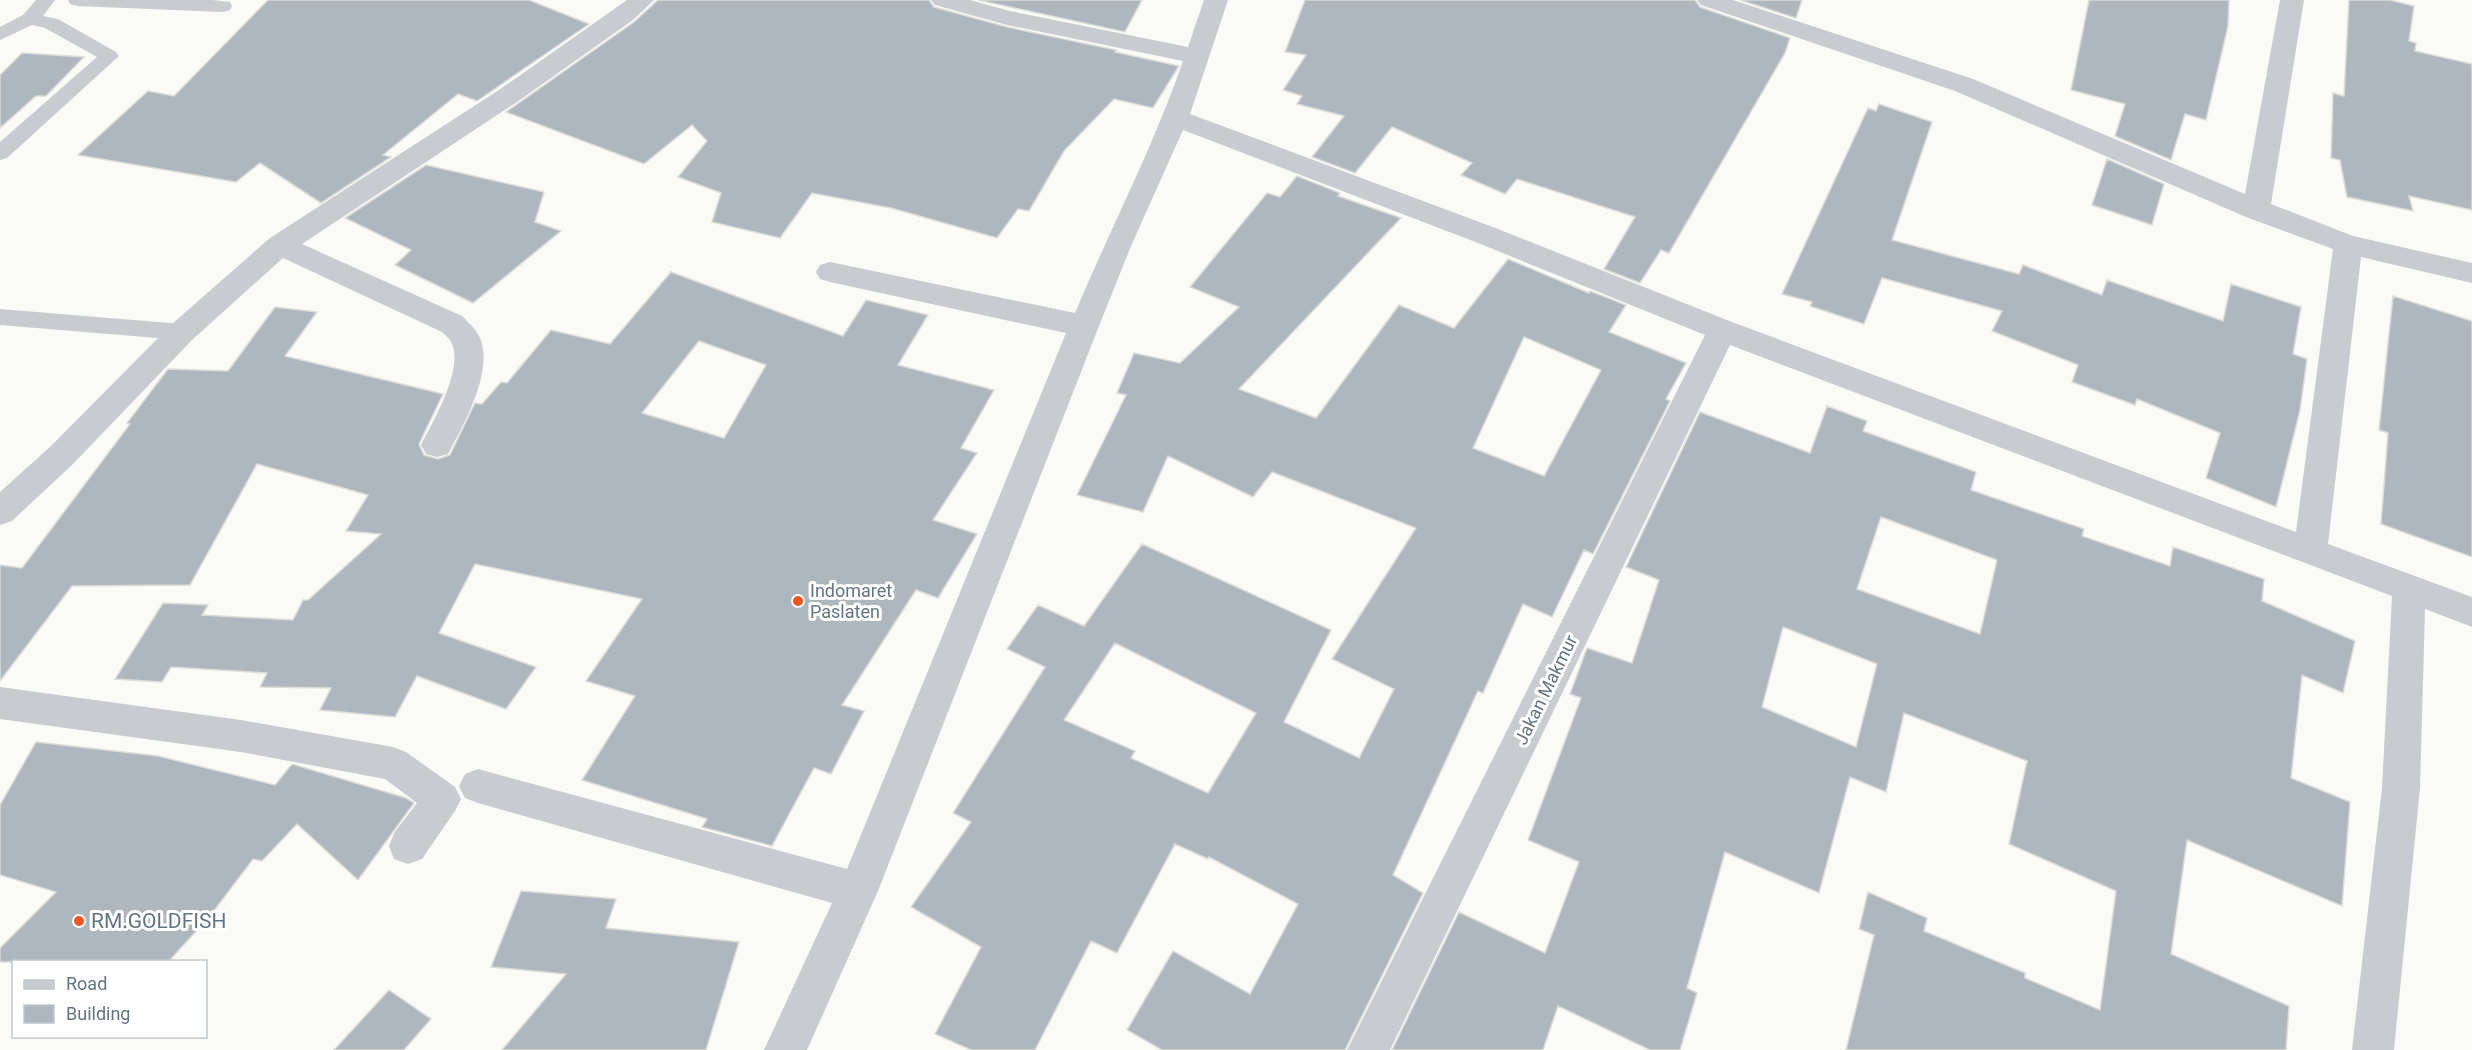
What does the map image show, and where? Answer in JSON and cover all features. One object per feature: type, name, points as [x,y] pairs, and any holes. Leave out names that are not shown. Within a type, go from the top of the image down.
[{"type":"street","points":[[0,512],[62,455],[182,332],[280,245],[508,96],[642,0]]},
{"type":"street","points":[[943,0],[1007,18],[1198,57]]},
{"type":"street","points":[[785,1050],[858,891],[1084,326],[1117,246],[1176,118],[1216,0]]},
{"type":"street","points":[[1709,0],[1964,85],[2256,210],[2348,244],[2472,273]]},
{"type":"street","points":[[2256,210],[2292,0]]},
{"type":"street","points":[[1176,118],[1488,236],[1722,330],[2472,612]]},
{"type":"street","points":[[2310,552],[2348,244]]},
{"type":"street","points":[[280,245],[452,324],[464,337],[469,360],[464,385],[437,445]]},
{"type":"street","points":[[830,272],[1084,326]]},
{"type":"street","name":"Jakan Makmur","points":[[1368,1050],[1722,330]]},
{"type":"street","points":[[2373,1050],[2401,788],[2409,589]]},
{"type":"street","points":[[0,703],[241,736],[393,764],[442,799],[408,846]]},
{"type":"street","points":[[478,786],[858,891]]},
{"type":"lane","points":[[0,34],[30,19],[46,0]]},
{"type":"lane","points":[[77,0],[223,6]]},
{"type":"lane","points":[[0,153],[109,56],[51,24],[30,19]]},
{"type":"lane","points":[[0,317],[182,332]]},
{"type":"building","points":[[268,0],[529,0],[589,24],[477,101],[458,94],[383,155],[391,157],[321,203],[260,163],[236,182],[78,155],[148,91],[174,96]]},
{"type":"building","points":[[658,0],[929,0],[934,7],[1007,27],[1179,66],[1153,108],[1114,99],[1064,151],[1029,211],[1018,209],[997,238],[891,208],[812,193],[780,238],[712,222],[721,193],[678,177],[707,141],[692,125],[644,164],[506,112],[634,22]]},
{"type":"building","points":[[978,0],[1142,0],[1125,32]]},
{"type":"building","points":[[1305,0],[1695,0],[1700,7],[1790,38],[1785,53],[1669,253],[1661,250],[1640,283],[1604,269],[1635,217],[1517,179],[1505,194],[1461,175],[1472,163],[1392,127],[1355,173],[1312,157],[1344,116],[1297,104],[1302,96],[1283,90],[1306,55],[1285,52]]},
{"type":"building","points":[[1740,0],[1802,0],[1796,18]]},
{"type":"building","points":[[2089,0],[2229,0],[2228,26],[2206,120],[2185,114],[2171,160],[2115,136],[2125,104],[2071,90]]},
{"type":"building","points":[[2349,0],[2390,0],[2414,6],[2409,41],[2416,43],[2415,51],[2472,64],[2472,210],[2409,196],[2413,211],[2347,197],[2340,160],[2331,158],[2333,93],[2344,96]]},
{"type":"building","points":[[22,53],[84,57],[46,96],[36,96],[0,128],[0,75]]},
{"type":"building","points":[[1879,104],[1932,122],[1892,240],[2019,274],[2023,265],[2102,295],[2107,280],[2223,321],[2231,284],[2301,307],[2293,354],[2307,359],[2300,410],[2276,507],[2206,478],[2220,433],[2137,399],[2135,405],[2072,382],[2078,365],[1992,331],[2002,311],[1882,278],[1864,324],[1810,306],[1812,302],[1782,294],[1868,108],[1876,111]]},
{"type":"building","points":[[2107,159],[2164,184],[2152,225],[2092,205]]},
{"type":"building","points":[[426,165],[544,192],[535,222],[561,231],[473,303],[395,265],[411,250],[345,218]]},
{"type":"building","points":[[1297,176],[1340,193],[1338,196],[1401,218],[1239,389],[1316,418],[1399,305],[1454,328],[1508,259],[1589,293],[1590,291],[1626,305],[1609,332],[1686,363],[1666,399],[1670,401],[1593,554],[1584,550],[1552,617],[1523,604],[1483,693],[1478,691],[1393,875],[1423,893],[1345,1050],[1162,1050],[1127,1030],[1173,951],[1250,994],[1298,904],[1209,857],[1208,859],[1175,844],[1117,953],[1091,941],[1035,1050],[971,1050],[935,1034],[981,947],[911,907],[971,822],[953,813],[1045,667],[1007,649],[1038,605],[1084,626],[1142,544],[1331,630],[1284,722],[1359,758],[1394,689],[1332,659],[1416,528],[1272,472],[1253,497],[1168,456],[1143,512],[1077,495],[1126,395],[1117,393],[1134,353],[1180,363],[1239,307],[1190,287],[1267,193],[1280,197]],"holes":[[[1524,337],[1601,370],[1544,476],[1473,448]],[[1115,643],[1256,713],[1208,793],[1131,758],[1135,751],[1064,720]]]},
{"type":"building","points":[[671,272],[843,336],[866,300],[928,315],[898,365],[994,390],[961,448],[977,453],[933,520],[977,534],[938,598],[916,590],[842,705],[864,711],[831,774],[814,768],[772,846],[702,827],[707,819],[582,780],[635,696],[586,681],[642,599],[475,564],[439,633],[536,667],[506,709],[417,676],[395,717],[320,710],[331,688],[260,687],[267,673],[171,667],[162,682],[115,679],[163,603],[208,605],[202,615],[293,620],[303,600],[308,600],[381,534],[346,531],[368,495],[257,464],[190,585],[72,586],[0,681],[0,565],[22,568],[130,424],[127,423],[168,369],[228,371],[275,307],[317,312],[285,356],[443,394],[419,444],[424,455],[438,459],[450,455],[475,403],[482,404],[501,382],[507,383],[551,330],[610,344]],"holes":[[[699,341],[766,365],[724,438],[642,413]]]},
{"type":"building","points":[[2393,296],[2472,321],[2472,557],[2381,524],[2388,433],[2379,430]]},
{"type":"building","points":[[1827,406],[1867,421],[1863,431],[1976,472],[1971,490],[2084,529],[2082,536],[2170,566],[2173,547],[2264,579],[2262,601],[2355,641],[2343,693],[2302,675],[2291,778],[2350,802],[2342,906],[2187,840],[2171,954],[2289,1006],[2286,1050],[1846,1050],[1874,935],[1859,929],[1868,892],[1927,918],[1924,931],[2025,973],[2025,978],[2100,1010],[2116,891],[2009,844],[2027,761],[1904,713],[1886,792],[1850,777],[1819,893],[1725,852],[1687,988],[1697,993],[1680,1050],[1650,1050],[1558,1006],[1543,1050],[1392,1050],[1459,912],[1545,953],[1579,862],[1528,840],[1581,698],[1570,694],[1587,648],[1632,663],[1659,580],[1626,567],[1700,412],[1810,453]],"holes":[[[1881,517],[1997,560],[1980,634],[1857,589]],[[1783,627],[1877,664],[1856,747],[1762,707]]]},
{"type":"building","points":[[36,742],[158,756],[275,785],[292,764],[406,798],[414,803],[358,880],[297,824],[262,861],[253,859],[210,916],[170,960],[12,960],[12,962],[0,962],[0,948],[56,892],[0,875],[0,805]]},
{"type":"building","points":[[521,891],[616,899],[606,928],[739,942],[706,1050],[502,1050],[566,974],[491,967]]},
{"type":"building","points":[[389,990],[431,1019],[404,1050],[334,1050]]},
{"type":"place","name":"Indomaret Paslaten","points":[[798,601]]},
{"type":"place","name":"RM.GOLDFISH","points":[[79,921]]}]
